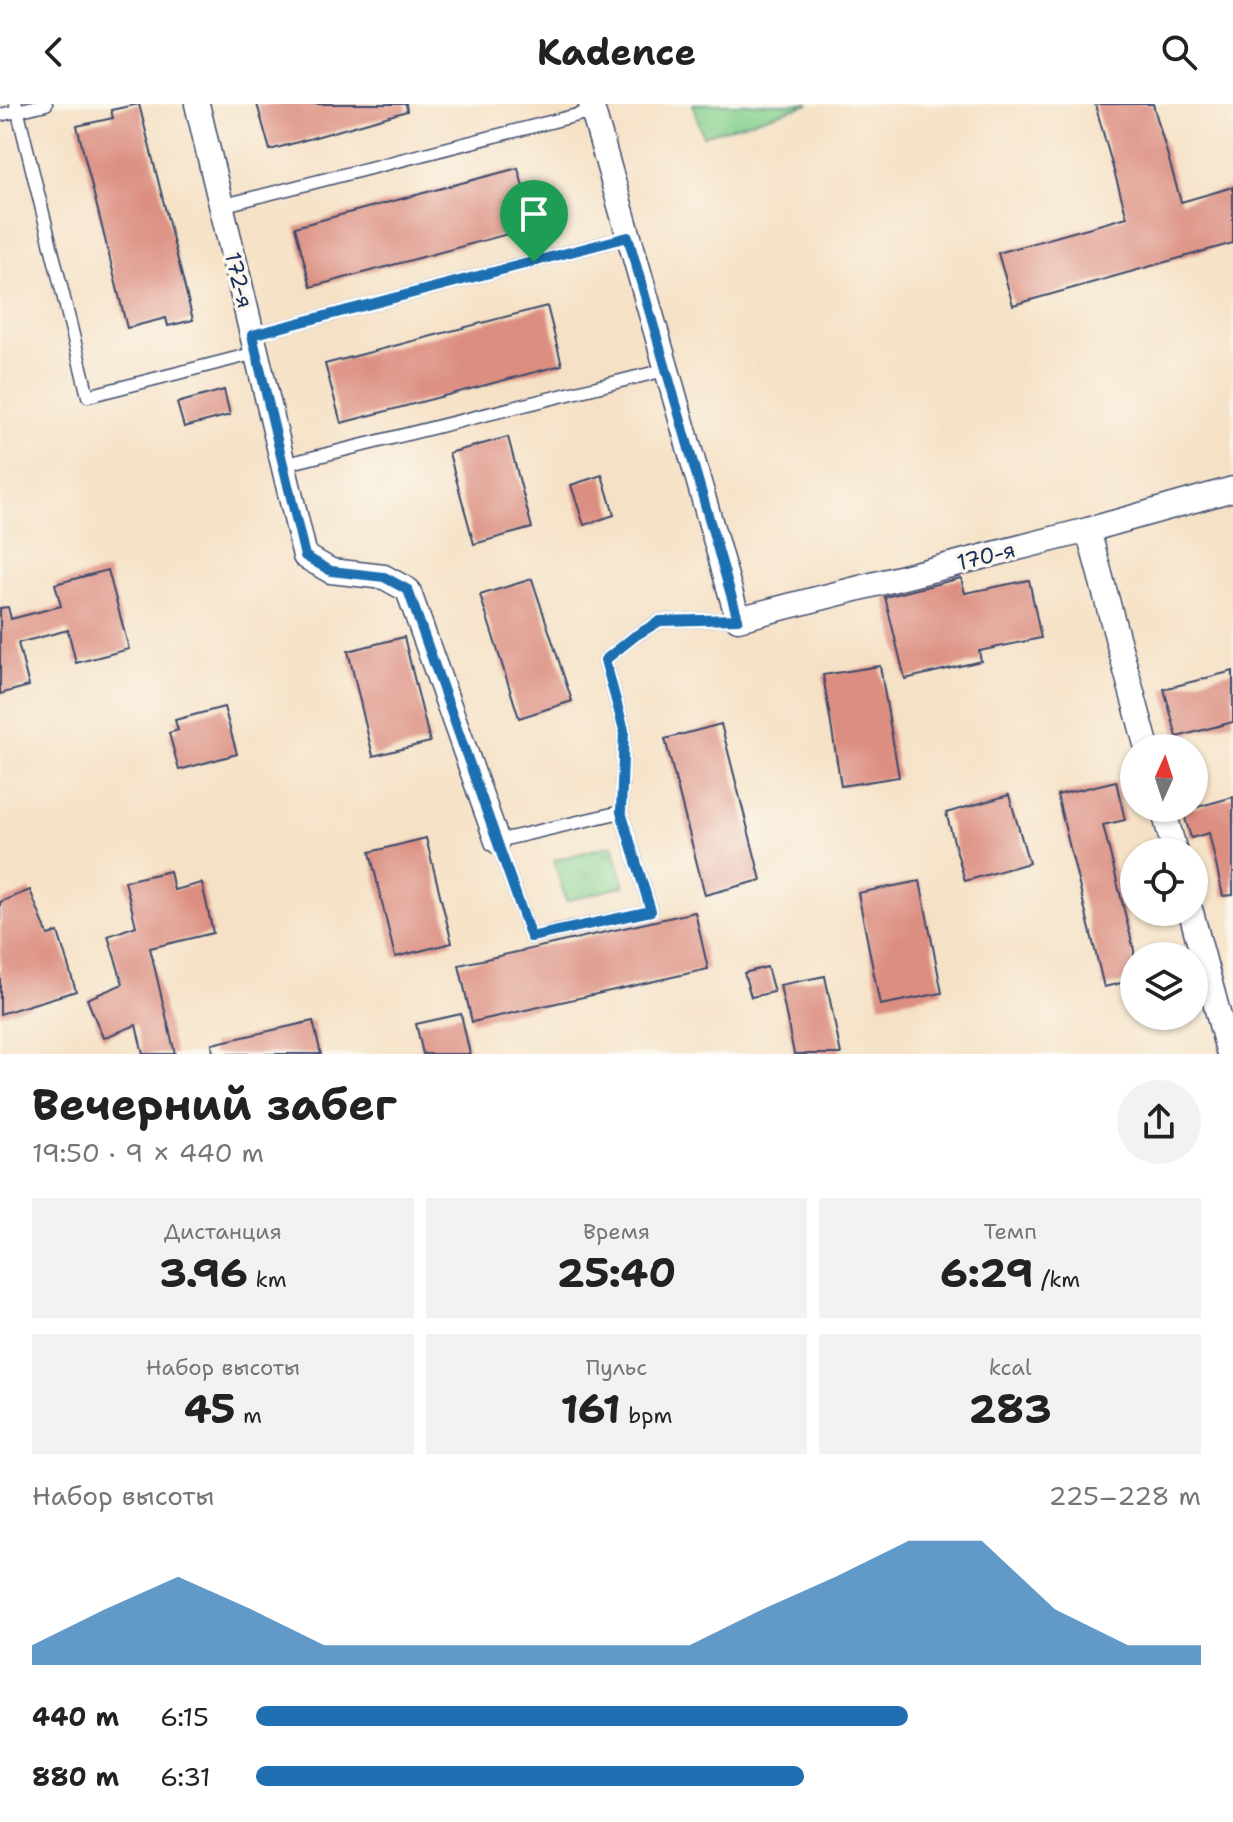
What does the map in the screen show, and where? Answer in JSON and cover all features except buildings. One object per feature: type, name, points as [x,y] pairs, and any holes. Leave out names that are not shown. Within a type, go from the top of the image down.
[{"type":"street","name":"172-я","points":[[197,104],[305,556],[331,571],[384,577],[408,590],[497,841]]},
{"type":"street","points":[[592,108],[738,619]]},
{"type":"street","name":"170-я","points":[[738,619],[1088,530],[1233,489]]},
{"type":"street","points":[[1088,530],[1143,734]]},
{"type":"street","points":[[1195,926],[1229,1054]]},
{"type":"lane","points":[[0,115],[17,107],[46,104]]},
{"type":"lane","points":[[17,107],[88,396],[254,344],[628,237]]},
{"type":"lane","points":[[221,206],[592,108]]},
{"type":"lane","points":[[283,465],[665,370]]},
{"type":"lane","points":[[621,812],[497,841],[531,937],[651,911],[621,812],[624,730],[605,660],[660,621],[738,619]]},
{"type":"green space","points":[[693,104],[809,104],[703,136]]},
{"type":"green space","points":[[613,845],[624,886],[566,901],[554,860]]},
{"type":"route","points":[[628,237],[738,619],[660,621],[605,660],[624,730],[621,812],[651,911],[531,937],[408,590],[384,577],[331,571],[305,556],[252,335],[534,262],[628,237]]}]
